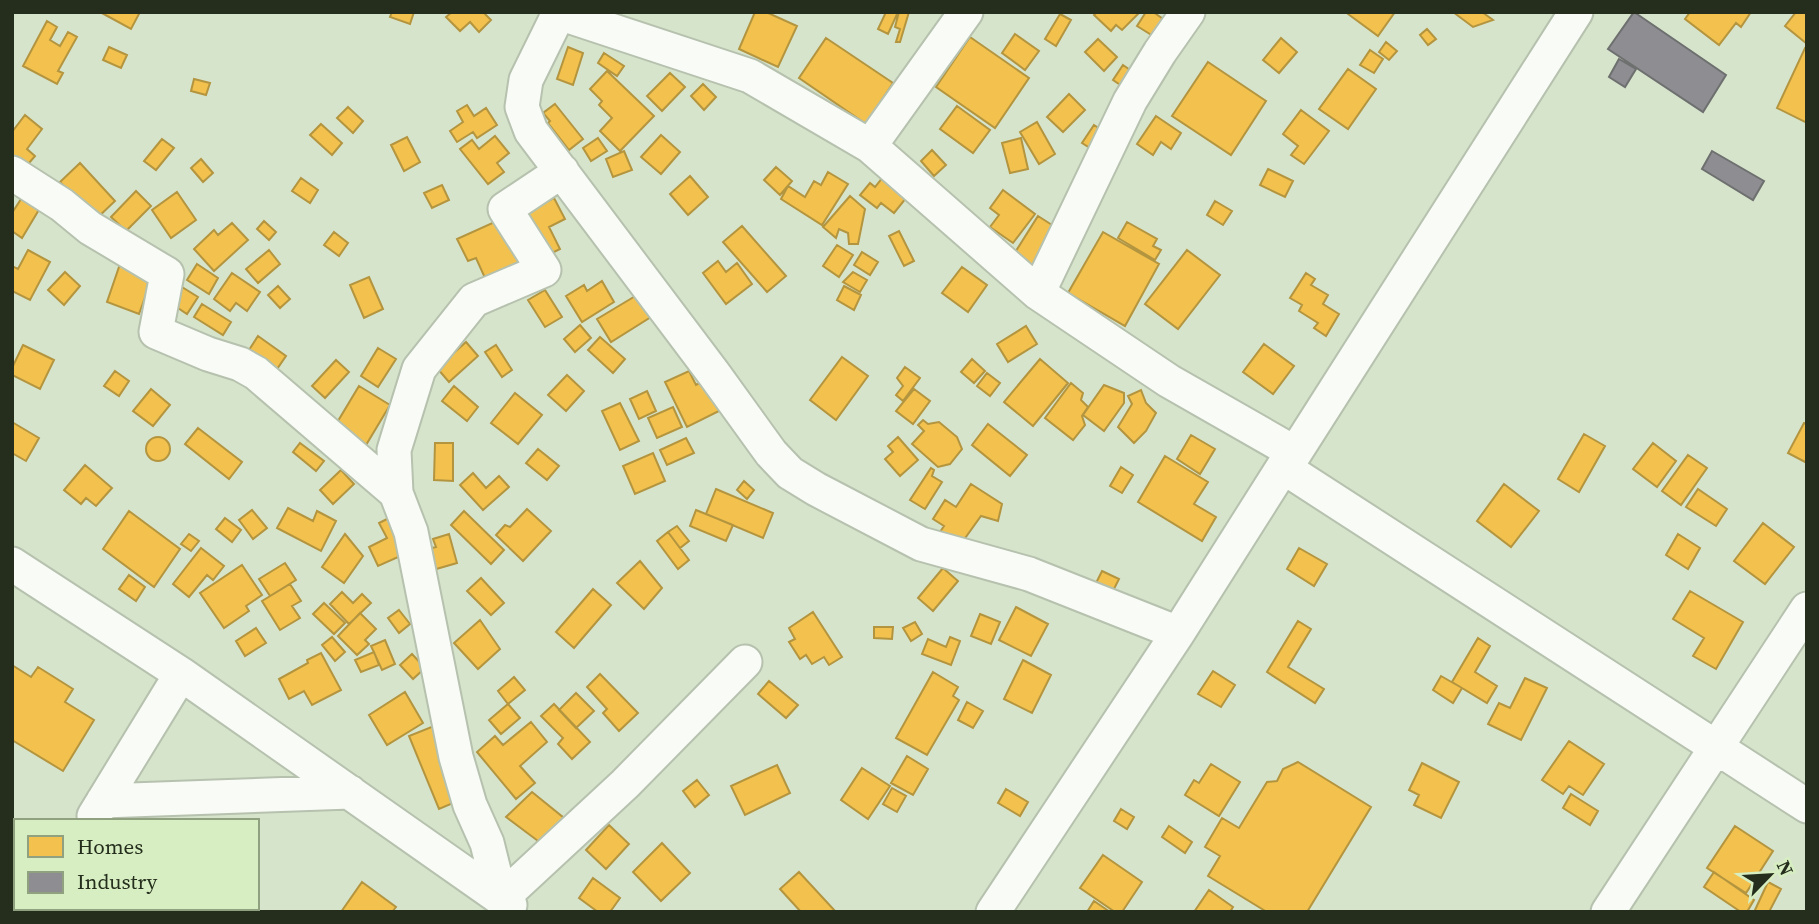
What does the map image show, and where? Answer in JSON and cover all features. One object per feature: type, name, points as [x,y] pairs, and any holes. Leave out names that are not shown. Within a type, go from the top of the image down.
[{"type":"street","points":[[870,146],[966,12]]},
{"type":"street","points":[[1038,293],[1130,102],[1188,12]]},
{"type":"street","points":[[993,912],[1178,633],[1576,12]]},
{"type":"street","points":[[1178,633],[1029,574],[920,544],[790,473],[771,453],[531,131],[522,107],[526,80],[558,13],[750,76],[870,146],[1038,293],[1807,806]]},
{"type":"street","points":[[511,905],[470,805],[456,757],[411,532],[396,492],[394,450],[419,369],[474,300],[544,270],[505,209],[562,171]]},
{"type":"street","points":[[12,173],[62,205],[90,228],[167,274],[156,332],[208,355],[240,364],[256,373],[396,492]]},
{"type":"street","points":[[12,564],[181,674],[511,905]]},
{"type":"street","points":[[1608,912],[1807,609]]},
{"type":"street","points":[[511,905],[745,662]]},
{"type":"street","points":[[97,811],[181,674]]},
{"type":"street","points":[[97,811],[350,792]]},
{"type":"building: Homes","points":[[100,12],[140,12],[131,29]]},
{"type":"building: Homes","points":[[392,12],[414,12],[410,24],[390,17]]},
{"type":"building: Homes","points":[[452,12],[483,12],[491,20],[479,32],[470,22],[460,31],[446,17]]},
{"type":"building: Homes","points":[[755,12],[766,12],[797,26],[778,67],[739,49]]},
{"type":"building: Homes","points":[[886,12],[898,12],[888,34],[878,29]]},
{"type":"building: Homes","points":[[899,12],[909,12],[900,42],[896,42],[900,29],[895,27]]},
{"type":"building: Homes","points":[[1097,12],[1140,12],[1122,30],[1116,25],[1111,31],[1094,15]]},
{"type":"building: Homes","points":[[1146,12],[1153,12],[1172,25],[1161,41],[1137,26]]},
{"type":"building: Homes","points":[[1395,12],[1378,36],[1348,14]]},
{"type":"building: Homes","points":[[1453,12],[1482,12],[1493,20],[1473,27]]},
{"type":"building: Homes","points":[[1690,12],[1751,12],[1741,27],[1736,23],[1719,45],[1685,19]]},
{"type":"building: Homes","points":[[1796,12],[1807,12],[1807,44],[1785,26]]},
{"type":"building: Homes","points":[[1060,14],[1071,20],[1056,46],[1045,39]]},
{"type":"building: Homes","points":[[47,21],[57,27],[50,40],[60,46],[68,32],[77,37],[58,71],[63,73],[57,84],[23,66]]},
{"type":"building: Homes","points":[[1427,29],[1436,39],[1428,45],[1420,35]]},
{"type":"building: Homes","points":[[1015,34],[1039,51],[1025,70],[1002,53]]},
{"type":"building: Homes","points":[[970,37],[1029,78],[995,128],[936,87]]},
{"type":"building: Homes","points":[[826,38],[893,83],[866,124],[799,78]]},
{"type":"building: Homes","points":[[1281,38],[1297,52],[1279,73],[1263,60]]},
{"type":"building: Homes","points":[[1098,39],[1117,57],[1104,71],[1085,52]]},
{"type":"building: Homes","points":[[1386,42],[1397,51],[1389,60],[1379,52]]},
{"type":"building: Homes","points":[[109,47],[127,55],[121,68],[103,60]]},
{"type":"building: Homes","points":[[568,47],[583,53],[573,85],[557,79]]},
{"type":"building: Homes","points":[[1805,48],[1807,49],[1807,123],[1777,108]]},
{"type":"building: Homes","points":[[1370,50],[1383,59],[1374,73],[1360,65]]},
{"type":"building: Homes","points":[[604,53],[624,66],[617,76],[598,63]]},
{"type":"building: Homes","points":[[1208,62],[1266,101],[1231,155],[1172,116]]},
{"type":"building: Homes","points":[[1123,65],[1140,77],[1129,91],[1113,80]]},
{"type":"building: Homes","points":[[1348,69],[1376,89],[1348,129],[1319,109]]},
{"type":"building: Homes","points":[[607,71],[654,116],[620,151],[600,131],[612,118],[599,105],[602,101],[590,89]]},
{"type":"building: Homes","points":[[670,73],[685,87],[662,111],[647,96]]},
{"type":"building: Homes","points":[[194,79],[210,83],[206,95],[191,91]]},
{"type":"building: Homes","points":[[703,84],[716,97],[704,110],[691,96]]},
{"type":"building: Homes","points":[[1069,94],[1085,110],[1063,132],[1047,117]]},
{"type":"building: Homes","points":[[555,104],[583,139],[569,150],[543,113]]},
{"type":"building: Homes","points":[[467,105],[474,116],[486,108],[497,125],[477,138],[473,132],[457,142],[450,131],[463,122],[457,111]]},
{"type":"building: Homes","points":[[957,106],[990,130],[973,153],[940,129]]},
{"type":"building: Homes","points":[[348,107],[363,121],[353,133],[337,118]]},
{"type":"building: Homes","points":[[1301,110],[1329,131],[1304,164],[1291,155],[1298,146],[1283,134]]},
{"type":"building: Homes","points":[[25,115],[42,129],[27,149],[35,156],[24,169],[12,160],[12,132]]},
{"type":"building: Homes","points":[[1156,116],[1181,133],[1171,149],[1161,142],[1153,155],[1137,144]]},
{"type":"building: Homes","points":[[1037,122],[1055,154],[1039,164],[1020,132]]},
{"type":"building: Homes","points":[[321,124],[342,143],[332,155],[310,135]]},
{"type":"building: Homes","points":[[1094,125],[1109,135],[1098,153],[1082,143]]},
{"type":"building: Homes","points":[[661,135],[680,152],[661,174],[641,157]]},
{"type":"building: Homes","points":[[495,136],[509,153],[497,163],[504,172],[488,184],[460,149],[472,140],[479,149]]},
{"type":"building: Homes","points":[[407,137],[420,162],[404,171],[391,145]]},
{"type":"building: Homes","points":[[598,138],[607,151],[591,161],[583,148]]},
{"type":"building: Homes","points":[[1021,138],[1028,169],[1010,173],[1002,143]]},
{"type":"building: Homes","points":[[162,139],[174,148],[156,170],[144,161]]},
{"type":"building: Homes","points":[[932,150],[946,165],[934,176],[921,161]]},
{"type":"building: Homes","points":[[624,151],[632,170],[613,177],[606,159]]},
{"type":"building: Homes","points":[[201,159],[213,173],[203,182],[191,168]]},
{"type":"building: Homes","points":[[80,163],[115,201],[95,220],[60,182]]},
{"type":"building: Homes","points":[[776,167],[792,181],[780,195],[764,180]]},
{"type":"building: Homes","points":[[1268,169],[1293,181],[1285,197],[1260,185]]},
{"type":"building: Homes","points":[[828,172],[848,184],[822,225],[781,199],[788,186],[805,197],[814,181],[821,185]]},
{"type":"building: Homes","points":[[887,172],[911,192],[894,213],[881,203],[877,208],[860,195],[870,183],[875,187]]},
{"type":"building: Homes","points":[[690,176],[708,197],[688,215],[670,194]]},
{"type":"building: Homes","points":[[301,178],[318,190],[310,203],[292,191]]},
{"type":"building: Homes","points":[[442,185],[449,200],[432,208],[424,193]]},
{"type":"building: Homes","points":[[1003,190],[1035,214],[1013,243],[990,227],[999,215],[990,208]]},
{"type":"building: Homes","points":[[136,191],[151,206],[126,231],[111,217]]},
{"type":"building: Homes","points":[[177,192],[196,220],[171,238],[152,210]]},
{"type":"building: Homes","points":[[23,196],[40,208],[22,238],[12,231],[12,213]]},
{"type":"building: Homes","points":[[850,196],[865,209],[858,244],[849,244],[848,233],[839,229],[836,238],[823,227]]},
{"type":"building: Homes","points":[[554,198],[565,219],[549,227],[560,249],[542,258],[521,214]]},
{"type":"building: Homes","points":[[1215,201],[1232,211],[1223,225],[1207,215]]},
{"type":"building: Homes","points":[[1038,216],[1066,234],[1042,272],[1014,254]]},
{"type":"building: Homes","points":[[499,220],[519,263],[485,278],[476,258],[468,261],[457,239]]},
{"type":"building: Homes","points":[[264,221],[276,232],[269,240],[257,229]]},
{"type":"building: Homes","points":[[1127,222],[1157,239],[1153,246],[1161,250],[1155,260],[1118,238]]},
{"type":"building: Homes","points":[[232,223],[248,240],[214,271],[194,249],[214,230],[218,235]]},
{"type":"building: Homes","points":[[742,226],[786,276],[767,292],[723,242]]},
{"type":"building: Homes","points":[[899,231],[914,261],[904,266],[889,236]]},
{"type":"building: Homes","points":[[334,232],[348,243],[339,256],[324,245]]},
{"type":"building: Homes","points":[[1103,232],[1159,264],[1125,326],[1068,293]]},
{"type":"building: Homes","points":[[837,245],[853,255],[839,277],[823,266]]},
{"type":"building: Homes","points":[[28,250],[50,262],[30,300],[12,291],[12,266],[18,269]]},
{"type":"building: Homes","points":[[269,250],[280,264],[258,283],[246,269]]},
{"type":"building: Homes","points":[[1187,250],[1220,275],[1178,329],[1145,304]]},
{"type":"building: Homes","points":[[862,252],[878,262],[870,275],[854,265]]},
{"type":"building: Homes","points":[[718,261],[726,272],[737,263],[752,284],[726,304],[703,273]]},
{"type":"building: Homes","points":[[120,264],[153,275],[139,314],[107,302]]},
{"type":"building: Homes","points":[[197,264],[218,278],[209,294],[187,280]]},
{"type":"building: Homes","points":[[962,267],[987,285],[968,312],[942,293]]},
{"type":"building: Homes","points":[[65,272],[80,286],[64,305],[48,290]]},
{"type":"building: Homes","points":[[853,272],[867,280],[860,292],[843,282]]},
{"type":"building: Homes","points":[[232,273],[260,292],[247,311],[236,303],[230,311],[214,299]]},
{"type":"building: Homes","points":[[1306,273],[1315,279],[1311,285],[1328,295],[1323,304],[1339,314],[1326,336],[1314,328],[1318,323],[1299,311],[1302,305],[1290,298]]},
{"type":"building: Homes","points":[[369,277],[383,309],[364,318],[350,285]]},
{"type":"building: Homes","points":[[602,281],[614,302],[582,322],[566,296],[584,285],[587,291]]},
{"type":"building: Homes","points":[[278,286],[290,299],[280,308],[268,295]]},
{"type":"building: Homes","points":[[844,286],[861,295],[854,310],[837,300]]},
{"type":"building: Homes","points":[[182,287],[198,297],[187,314],[172,304]]},
{"type":"building: Homes","points":[[545,290],[562,317],[545,327],[528,300]]},
{"type":"building: Homes","points":[[637,295],[651,317],[611,342],[597,319]]},
{"type":"building: Homes","points":[[202,304],[231,322],[223,335],[194,317]]},
{"type":"building: Homes","points":[[580,325],[591,338],[575,352],[564,339]]},
{"type":"building: Homes","points":[[1026,326],[1037,344],[1008,362],[997,344]]},
{"type":"building: Homes","points":[[258,336],[286,356],[277,369],[249,350]]},
{"type":"building: Homes","points":[[600,337],[625,359],[613,373],[588,350]]},
{"type":"building: Homes","points":[[466,342],[478,356],[449,382],[437,368]]},
{"type":"building: Homes","points":[[1264,344],[1294,366],[1273,394],[1243,372]]},
{"type":"building: Homes","points":[[23,345],[54,360],[40,389],[12,375],[12,368]]},
{"type":"building: Homes","points":[[496,345],[512,370],[502,377],[485,352]]},
{"type":"building: Homes","points":[[378,348],[396,359],[378,387],[361,376]]},
{"type":"building: Homes","points":[[842,357],[868,376],[836,420],[810,400]]},
{"type":"building: Homes","points":[[972,359],[985,371],[974,383],[961,372]]},
{"type":"building: Homes","points":[[1040,359],[1068,383],[1033,426],[1004,402]]},
{"type":"building: Homes","points":[[336,360],[349,372],[325,398],[312,386]]},
{"type":"building: Homes","points":[[905,367],[920,378],[903,401],[896,395],[903,386],[897,378]]},
{"type":"building: Homes","points":[[115,371],[129,381],[119,396],[104,386]]},
{"type":"building: Homes","points":[[689,371],[696,385],[714,376],[729,406],[687,427],[665,382]]},
{"type":"building: Homes","points":[[987,373],[1000,383],[990,396],[977,386]]},
{"type":"building: Homes","points":[[567,375],[584,391],[566,411],[548,395]]},
{"type":"building: Homes","points":[[1071,383],[1083,393],[1081,400],[1088,407],[1082,416],[1085,425],[1073,440],[1045,418]]},
{"type":"building: Homes","points":[[1104,385],[1124,393],[1124,403],[1104,431],[1083,415]]},
{"type":"building: Homes","points":[[359,386],[390,405],[366,445],[335,426]]},
{"type":"building: Homes","points":[[454,386],[478,407],[467,421],[442,401]]},
{"type":"building: Homes","points":[[151,389],[170,405],[153,426],[133,411]]},
{"type":"building: Homes","points":[[914,389],[930,401],[913,424],[896,411]]},
{"type":"building: Homes","points":[[1141,390],[1146,403],[1156,413],[1146,431],[1134,443],[1118,427],[1132,404],[1128,396]]},
{"type":"building: Homes","points":[[647,391],[656,411],[639,419],[630,399]]},
{"type":"building: Homes","points":[[515,393],[542,415],[518,444],[491,423]]},
{"type":"building: Homes","points":[[620,403],[639,441],[620,450],[602,411]]},
{"type":"building: Homes","points":[[673,407],[682,427],[657,438],[648,418]]},
{"type":"building: Homes","points":[[923,420],[928,424],[939,422],[957,437],[962,449],[950,464],[938,467],[912,444],[924,431],[918,425]]},
{"type":"building: Homes","points":[[12,422],[39,438],[26,461],[12,453]]},
{"type":"building: Homes","points":[[1804,423],[1807,424],[1807,463],[1788,453]]},
{"type":"building: Homes","points":[[988,424],[1027,455],[1010,476],[972,445]]},
{"type":"building: Homes","points":[[198,428],[242,462],[229,479],[185,444]]},
{"type":"building: Homes","points":[[1584,434],[1605,446],[1579,492],[1558,479]]},
{"type":"building: Homes","points":[[1191,435],[1215,449],[1200,474],[1177,459]]},
{"type":"building: Homes","points":[[158,437],[166,441],[170,449],[166,457],[158,461],[150,457],[146,449],[150,441]]},
{"type":"building: Homes","points":[[898,437],[918,460],[900,476],[885,459],[893,452],[888,446]]},
{"type":"building: Homes","points":[[686,438],[694,453],[667,465],[660,450]]},
{"type":"building: Homes","points":[[300,443],[324,461],[316,471],[293,452]]},
{"type":"building: Homes","points":[[435,443],[453,443],[453,481],[434,480]]},
{"type":"building: Homes","points":[[1653,443],[1676,461],[1657,487],[1633,469]]},
{"type":"building: Homes","points":[[538,449],[559,466],[547,480],[526,463]]},
{"type":"building: Homes","points":[[653,453],[665,481],[635,494],[623,466]]},
{"type":"building: Homes","points":[[1688,455],[1707,468],[1681,505],[1662,491]]},
{"type":"building: Homes","points":[[1165,456],[1208,482],[1194,504],[1216,517],[1202,541],[1138,502]]},
{"type":"building: Homes","points":[[85,465],[112,488],[96,506],[86,498],[81,504],[64,490]]},
{"type":"building: Homes","points":[[1121,467],[1133,475],[1122,493],[1110,486]]},
{"type":"building: Homes","points":[[931,468],[934,470],[932,476],[942,482],[925,509],[910,500]]},
{"type":"building: Homes","points":[[341,470],[354,484],[333,504],[320,490]]},
{"type":"building: Homes","points":[[473,473],[486,488],[499,476],[509,487],[483,510],[460,485]]},
{"type":"building: Homes","points":[[744,481],[754,490],[747,499],[737,490]]},
{"type":"building: Homes","points":[[971,484],[1002,504],[998,521],[981,516],[963,541],[940,532],[944,526],[933,519],[945,500],[956,507]]},
{"type":"building: Homes","points":[[1504,484],[1539,511],[1511,547],[1477,521]]},
{"type":"building: Homes","points":[[716,489],[773,513],[763,538],[706,514]]},
{"type":"building: Homes","points":[[1698,489],[1727,509],[1716,526],[1686,507]]},
{"type":"building: Homes","points":[[288,508],[313,521],[317,511],[336,521],[321,551],[277,528]]},
{"type":"building: Homes","points":[[527,509],[551,531],[523,561],[496,535],[505,525],[510,527]]},
{"type":"building: Homes","points":[[252,510],[267,528],[253,539],[239,520]]},
{"type":"building: Homes","points":[[696,510],[733,525],[726,541],[690,526]]},
{"type":"building: Homes","points":[[129,511],[180,549],[154,587],[103,549]]},
{"type":"building: Homes","points":[[464,511],[504,550],[491,564],[451,525]]},
{"type":"building: Homes","points":[[393,516],[405,554],[378,566],[369,547],[387,538],[379,523]]},
{"type":"building: Homes","points":[[225,518],[241,530],[232,542],[216,529]]},
{"type":"building: Homes","points":[[1763,523],[1794,547],[1765,584],[1734,561]]},
{"type":"building: Homes","points":[[677,526],[689,541],[680,548],[668,532]]},
{"type":"building: Homes","points":[[668,532],[689,560],[678,569],[657,541]]},
{"type":"building: Homes","points":[[189,534],[199,541],[191,551],[181,544]]},
{"type":"building: Homes","points":[[345,534],[363,556],[344,583],[322,567]]},
{"type":"building: Homes","points":[[449,534],[457,563],[426,572],[420,551],[436,547],[433,539]]},
{"type":"building: Homes","points":[[1678,534],[1700,548],[1688,569],[1666,555]]},
{"type":"building: Homes","points":[[201,548],[224,566],[213,580],[207,575],[189,597],[173,584]]},
{"type":"building: Homes","points":[[1299,548],[1327,564],[1314,586],[1287,569]]},
{"type":"building: Homes","points":[[640,561],[662,588],[644,609],[617,583]]},
{"type":"building: Homes","points":[[285,563],[296,580],[270,596],[259,579]]},
{"type":"building: Homes","points":[[242,565],[262,595],[246,606],[249,611],[224,628],[200,593]]},
{"type":"building: Homes","points":[[943,568],[958,581],[933,611],[918,598]]},
{"type":"building: Homes","points":[[1102,571],[1119,579],[1111,595],[1094,587]]},
{"type":"building: Homes","points":[[129,575],[145,587],[136,601],[119,589]]},
{"type":"building: Homes","points":[[481,578],[504,603],[491,615],[467,591]]},
{"type":"building: Homes","points":[[290,584],[301,601],[292,606],[300,618],[280,630],[262,601]]},
{"type":"building: Homes","points":[[593,589],[611,605],[574,648],[556,632]]},
{"type":"building: Homes","points":[[1690,591],[1743,622],[1716,669],[1693,656],[1704,638],[1673,619]]},
{"type":"building: Homes","points":[[342,592],[353,603],[362,594],[371,603],[349,624],[330,604]]},
{"type":"building: Homes","points":[[324,603],[345,623],[334,634],[313,614]]},
{"type":"building: Homes","points":[[1016,607],[1048,624],[1031,656],[999,640]]},
{"type":"building: Homes","points":[[399,610],[410,624],[399,633],[388,618]]},
{"type":"building: Homes","points":[[813,612],[842,657],[829,665],[824,657],[812,664],[806,655],[800,659],[789,642],[795,639],[789,628]]},
{"type":"building: Homes","points":[[360,613],[376,629],[365,640],[369,644],[357,655],[338,636]]},
{"type":"building: Homes","points":[[980,614],[1000,622],[991,644],[971,636]]},
{"type":"building: Homes","points":[[480,620],[500,649],[478,669],[454,643]]},
{"type":"building: Homes","points":[[1298,621],[1311,629],[1288,667],[1324,689],[1315,703],[1267,672]]},
{"type":"building: Homes","points":[[915,622],[922,634],[911,641],[903,628]]},
{"type":"building: Homes","points":[[874,627],[893,627],[892,639],[874,638]]},
{"type":"building: Homes","points":[[256,628],[266,643],[245,656],[236,641]]},
{"type":"building: Homes","points":[[332,637],[345,652],[335,661],[322,645]]},
{"type":"building: Homes","points":[[950,637],[960,641],[951,665],[922,654],[928,639],[946,647]]},
{"type":"building: Homes","points":[[1478,638],[1490,646],[1475,672],[1497,686],[1487,703],[1452,682]]},
{"type":"building: Homes","points":[[385,640],[395,664],[382,670],[371,646]]},
{"type":"building: Homes","points":[[374,652],[379,665],[361,672],[355,660]]},
{"type":"building: Homes","points":[[321,653],[341,690],[312,705],[304,691],[289,699],[279,679]]},
{"type":"building: Homes","points":[[412,654],[425,668],[413,679],[400,665]]},
{"type":"building: Homes","points":[[1023,660],[1051,675],[1032,713],[1004,699]]},
{"type":"building: Homes","points":[[12,665],[31,677],[38,667],[73,689],[65,702],[94,720],[63,771],[12,740]]},
{"type":"building: Homes","points":[[1213,671],[1235,685],[1221,707],[1198,694]]},
{"type":"building: Homes","points":[[933,672],[958,687],[953,696],[959,700],[927,755],[896,738]]},
{"type":"building: Homes","points":[[600,674],[638,713],[619,731],[603,713],[607,709],[587,687]]},
{"type":"building: Homes","points":[[1441,676],[1462,688],[1453,703],[1433,690]]},
{"type":"building: Homes","points":[[514,677],[525,690],[508,704],[498,691]]},
{"type":"building: Homes","points":[[1525,678],[1547,688],[1521,740],[1488,724],[1499,703],[1510,708]]},
{"type":"building: Homes","points":[[769,681],[798,705],[786,718],[758,694]]},
{"type":"building: Homes","points":[[405,692],[423,723],[387,745],[369,715]]},
{"type":"building: Homes","points":[[576,693],[594,711],[576,728],[559,710]]},
{"type":"building: Homes","points":[[967,702],[983,711],[973,728],[958,720]]},
{"type":"building: Homes","points":[[508,704],[520,718],[501,734],[489,720]]},
{"type":"building: Homes","points":[[554,704],[590,742],[572,759],[558,744],[563,738],[541,716]]},
{"type":"building: Homes","points":[[531,722],[547,742],[520,766],[535,783],[516,799],[477,752],[495,736],[503,745]]},
{"type":"building: Homes","points":[[434,726],[465,798],[439,809],[409,736]]},
{"type":"building: Homes","points":[[1569,741],[1604,764],[1583,795],[1569,786],[1563,794],[1542,780]]},
{"type":"building: Homes","points":[[907,756],[928,769],[913,795],[891,783]]},
{"type":"building: Homes","points":[[1298,762],[1371,807],[1307,912],[1267,912],[1208,876],[1220,856],[1205,847],[1222,818],[1239,828],[1267,782],[1277,781],[1283,769]]},
{"type":"building: Homes","points":[[1422,763],[1459,782],[1441,818],[1414,805],[1419,795],[1409,790]]},
{"type":"building: Homes","points":[[1211,764],[1240,782],[1219,816],[1185,795],[1194,780],[1199,783]]},
{"type":"building: Homes","points":[[777,765],[790,793],[745,815],[731,786]]},
{"type":"building: Homes","points":[[862,768],[890,786],[868,819],[841,800]]},
{"type":"building: Homes","points":[[697,780],[709,795],[695,807],[683,791]]},
{"type":"building: Homes","points":[[892,788],[906,796],[897,812],[883,804]]},
{"type":"building: Homes","points":[[1006,789],[1028,802],[1020,816],[998,803]]},
{"type":"building: Homes","points":[[532,792],[564,818],[542,844],[506,817]]},
{"type":"building: Homes","points":[[1571,794],[1598,811],[1590,825],[1563,808]]},
{"type":"building: Homes","points":[[1121,809],[1134,817],[1127,829],[1114,821]]},
{"type":"building: Homes","points":[[609,825],[629,844],[606,869],[586,850]]},
{"type":"building: Homes","points":[[1169,826],[1192,842],[1185,853],[1162,837]]},
{"type":"building: Homes","points":[[1735,826],[1773,851],[1746,893],[1707,868]]},
{"type":"building: Homes","points":[[662,843],[690,873],[661,901],[633,872]]},
{"type":"building: Homes","points":[[1103,855],[1142,882],[1122,912],[1115,912],[1080,888]]},
{"type":"building: Homes","points":[[799,872],[836,912],[801,912],[780,889]]},
{"type":"building: Homes","points":[[1714,872],[1754,900],[1747,912],[1741,912],[1704,887]]},
{"type":"building: Homes","points":[[593,878],[620,898],[610,912],[598,912],[579,898]]},
{"type":"building: Homes","points":[[362,882],[396,907],[392,912],[341,912]]},
{"type":"building: Homes","points":[[1768,882],[1781,889],[1769,912],[1758,912],[1755,910]]},
{"type":"building: Homes","points":[[1209,890],[1233,907],[1230,912],[1194,912]]},
{"type":"building: Homes","points":[[1094,901],[1110,912],[1087,912]]},
{"type":"building: Industry","points":[[1634,12],[1726,75],[1703,112],[1608,49]]},
{"type":"building: Industry","points":[[1619,59],[1636,69],[1625,87],[1609,77]]},
{"type":"building: Industry","points":[[1712,151],[1764,181],[1753,200],[1702,169]]}]
